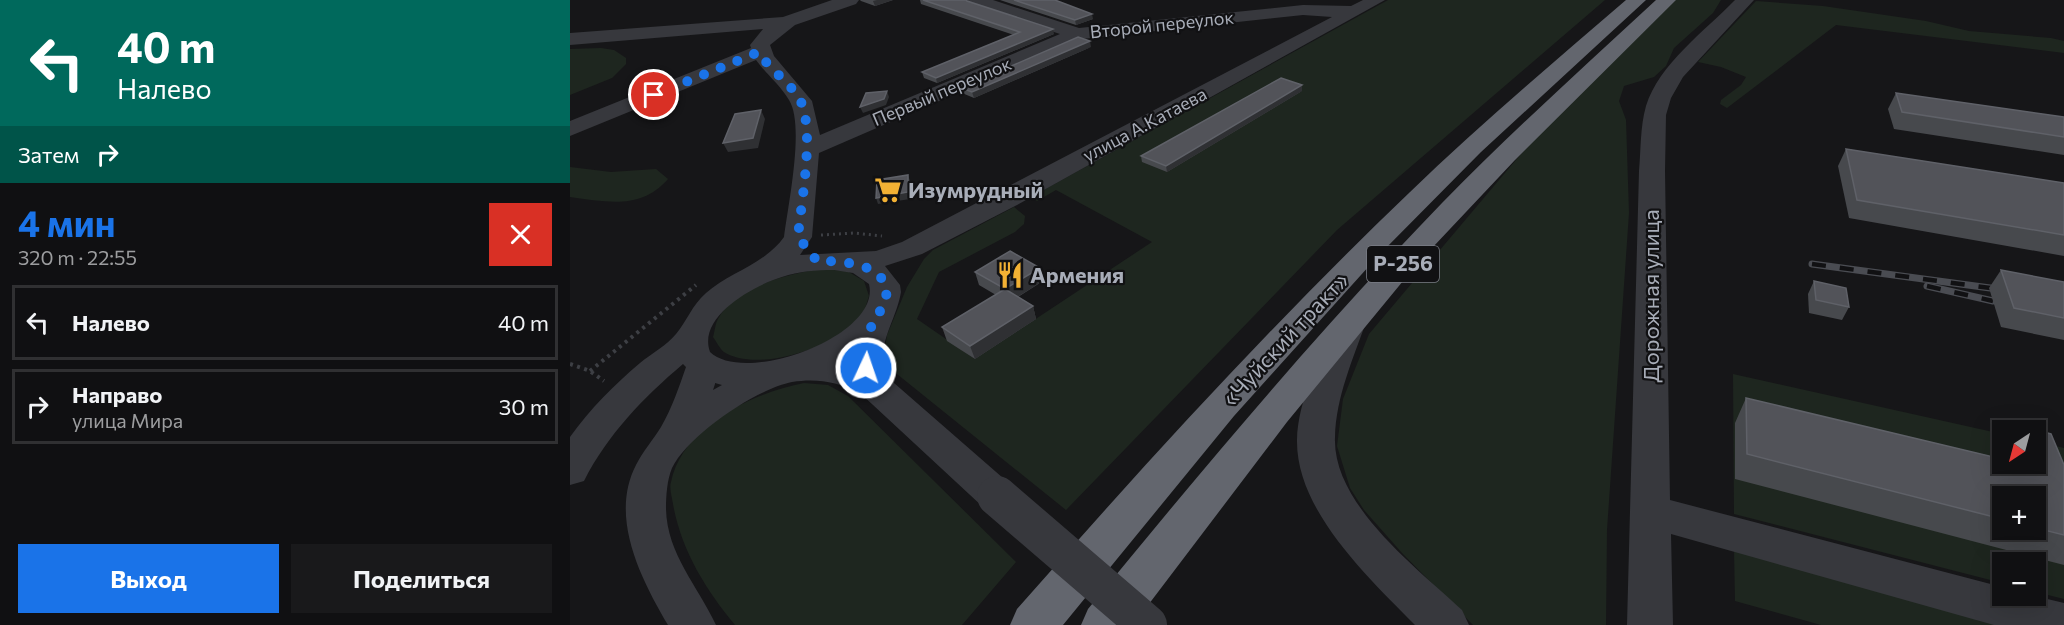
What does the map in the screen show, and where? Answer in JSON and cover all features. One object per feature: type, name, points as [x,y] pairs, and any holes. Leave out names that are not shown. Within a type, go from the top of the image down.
[{"type":"highway","name":"«Чуйский тракт»","points":[[1034,625],[1116,527],[1312,307],[1419,198],[1637,0]]},
{"type":"highway","name":"«Чуйский тракт»","points":[[1105,625],[1162,550],[1350,322],[1452,209],[1667,0]]},
{"type":"highway","points":[[1013,625],[1116,527]]},
{"type":"street","points":[[570,39],[787,22],[850,0]]},
{"type":"street","name":"Второй переулок","points":[[975,0],[1078,34],[1303,10],[1354,12]]},
{"type":"street","name":"улица А.Катаева","points":[[912,248],[1008,199],[1376,0]]},
{"type":"street","name":"Дорожная улица","points":[[1650,625],[1652,171],[1656,112],[1660,98],[1671,81],[1745,0]]},
{"type":"street","points":[[570,129],[759,52],[765,38],[787,22]]},
{"type":"street","name":"Первый переулок","points":[[806,150],[1078,34]]},
{"type":"street","points":[[693,625],[661,572],[651,538],[645,501],[652,471],[674,438],[694,395],[697,321],[717,299],[782,256],[798,237],[808,125],[800,100],[759,52]]},
{"type":"street","points":[[798,237],[817,261]]},
{"type":"street","points":[[747,281],[782,268],[817,261],[853,262],[880,259],[912,248]]},
{"type":"street","points":[[674,438],[699,417],[731,396],[787,370],[827,356],[853,340],[873,322],[882,309],[886,297],[885,285],[895,266],[912,248]]},
{"type":"street","points":[[853,262],[875,272],[885,285]]},
{"type":"street","points":[[872,384],[865,356],[873,322]]},
{"type":"street","points":[[1350,322],[1320,409],[1315,441],[1328,491],[1353,530],[1446,625]]},
{"type":"street","points":[[696,353],[724,373],[754,375],[812,367],[833,370],[872,384],[997,496],[1147,625]]},
{"type":"street","points":[[570,470],[580,449],[609,413],[646,377],[696,353]]},
{"type":"street","points":[[1650,511],[2064,624]]},
{"type":"street","points":[[1115,625],[1162,550]]},
{"type":"shaded area","points":[[1388,0],[1605,0],[1337,230],[1066,510],[887,366],[884,354],[887,335],[907,287],[924,259],[933,250],[1014,207],[1025,216],[1024,224],[1015,232],[939,272],[917,319],[975,359],[1152,242],[1056,190],[1037,201],[1031,197]]},
{"type":"shaded area","points":[[1675,0],[1721,0],[1713,13],[1674,48],[1666,66],[1654,77],[1624,86],[1619,101],[1626,120],[1629,213],[1607,530],[1606,625],[1473,625],[1402,553],[1364,510],[1350,488],[1337,446],[1343,399],[1369,334],[1548,122]]},
{"type":"shaded area","points":[[1756,1],[1823,6],[1926,21],[1969,31],[2051,38],[2064,41],[2064,53],[1836,25],[1727,108],[1720,104],[1721,100],[1741,85],[1746,77],[1721,67],[1698,62]]},
{"type":"shaded area","points":[[570,49],[614,50],[626,58],[626,64],[612,78],[570,95]]},
{"type":"shaded area","points":[[570,167],[611,172],[656,169],[668,179],[647,196],[635,200],[598,201],[570,197]]},
{"type":"shaded area","points":[[821,269],[847,271],[864,281],[869,296],[863,313],[853,325],[819,346],[778,358],[757,360],[739,358],[721,349],[713,337],[716,323],[726,308],[737,298],[749,290],[778,278]]},
{"type":"shaded area","points":[[1733,374],[1992,432],[1992,474],[2046,474],[2046,444],[2064,448],[2064,599],[2046,594],[2046,552],[1992,552],[1992,580],[1734,514]]},
{"type":"shaded area","points":[[804,383],[828,385],[848,396],[1016,562],[962,625],[735,625],[714,598],[688,553],[677,521],[670,484],[678,462],[705,428],[723,415],[763,395]]},
{"type":"shaded area","points":[[1734,549],[2009,625],[1821,625],[1735,601]]},
{"type":"building","points":[[923,0],[966,0],[1053,29],[936,78],[922,72],[1020,32]]},
{"type":"building","points":[[1014,0],[1055,0],[1092,14],[1075,20]]},
{"type":"building","points":[[1078,37],[1090,41],[972,92],[961,88]]},
{"type":"building","points":[[1281,78],[1302,85],[1166,166],[1141,156]]},
{"type":"building","points":[[887,91],[884,99],[860,107],[866,93]]},
{"type":"building","points":[[1896,93],[2064,117],[2064,137],[1902,112]]},
{"type":"building","points":[[761,110],[753,138],[723,143],[735,114]]},
{"type":"building","points":[[1846,149],[2064,183],[2064,235],[1857,200]]},
{"type":"building","points":[[908,175],[908,192],[876,198],[877,180]]},
{"type":"building","points":[[1010,251],[1040,268],[1005,289],[975,272]]},
{"type":"building","points":[[2001,270],[2064,282],[2064,318],[2014,308]]},
{"type":"building","points":[[1814,281],[1846,288],[1849,307],[1816,300]]},
{"type":"building","points":[[1005,289],[1033,306],[970,346],[942,327]]},
{"type":"building","points":[[1746,398],[1992,457],[1992,474],[2046,474],[2046,433],[2051,434],[2064,465],[2064,535],[2046,530],[2046,486],[1992,486],[1992,516],[1747,454]]},
{"type":"railway","points":[[1812,264],[2005,290]]},
{"type":"railway","points":[[1927,286],[1993,301]]},
{"type":"place","name":"Изумрудный","points":[[888,190]]},
{"type":"place","name":"Армения","points":[[1010,275]]},
{"type":"route","points":[[654,95],[759,52],[762,58],[771,64],[789,84],[800,100],[808,125],[798,237],[817,261],[853,262],[875,272],[885,285],[886,297],[867,340],[866,368]]}]
